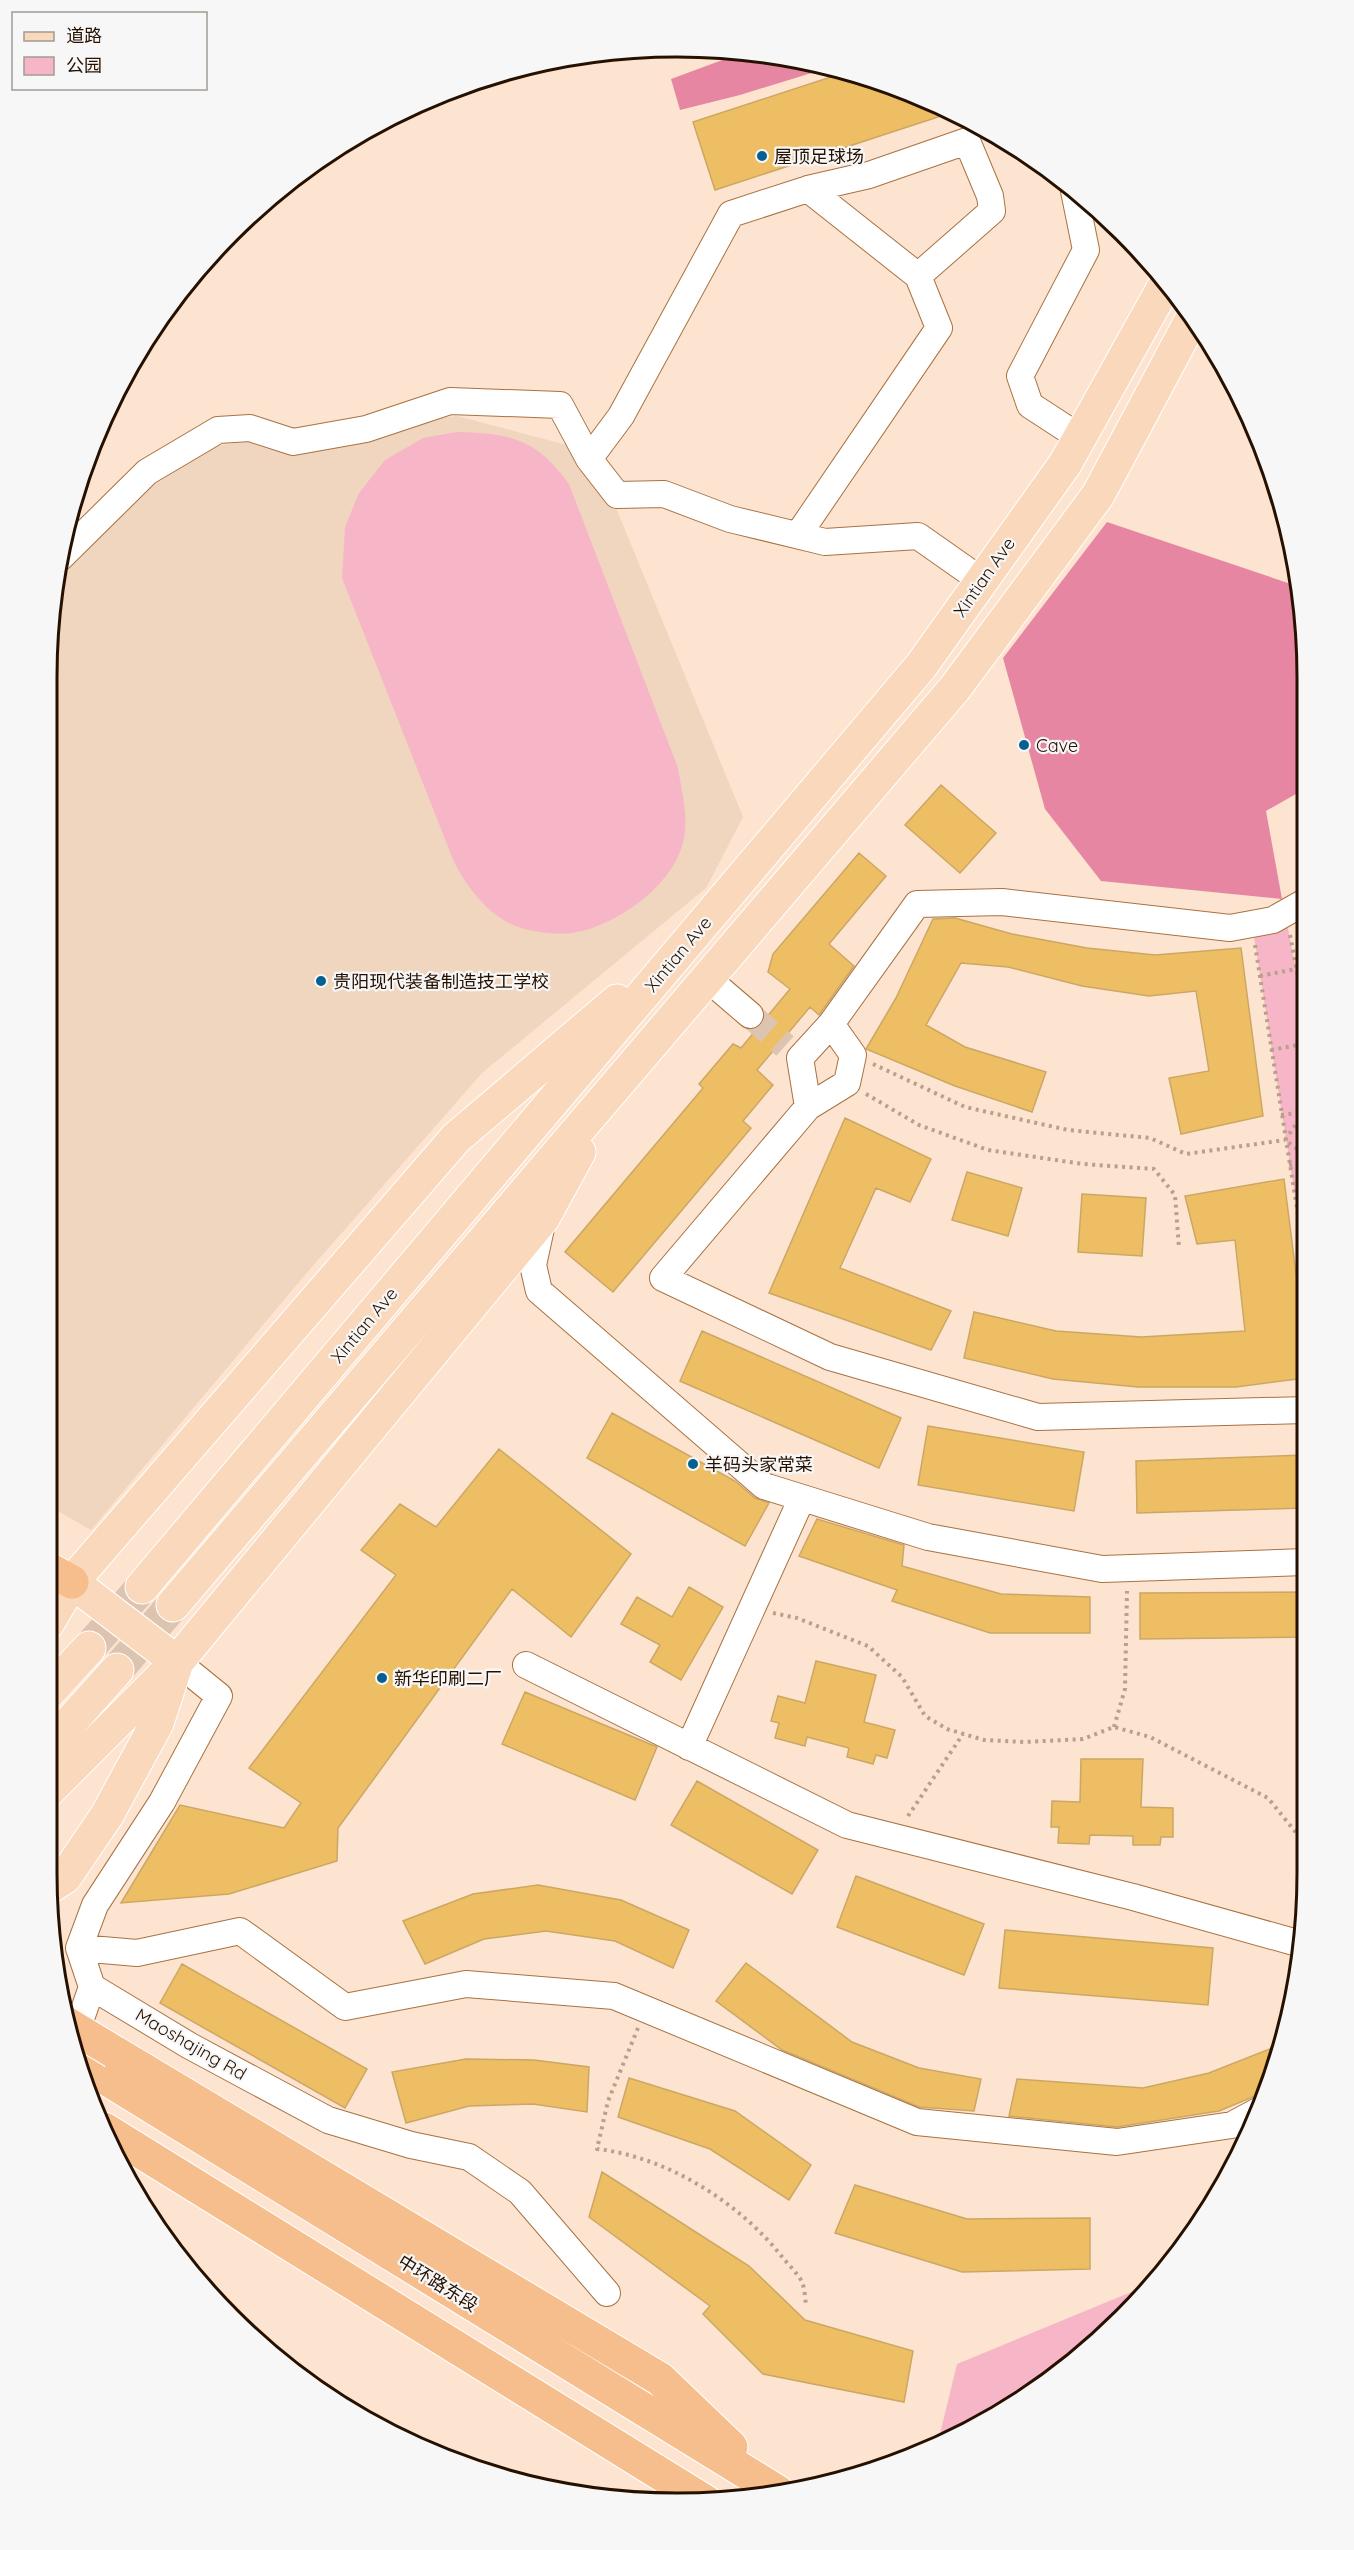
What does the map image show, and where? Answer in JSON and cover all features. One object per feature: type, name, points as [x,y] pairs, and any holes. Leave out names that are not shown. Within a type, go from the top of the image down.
[{"type":"highway","points":[[81,2042],[96,2062],[660,2379],[771,2486]]},
{"type":"highway","points":[[116,2137],[691,2493]]},
{"type":"main road","name":"Xintian Ave","points":[[142,1587],[921,666],[1065,464],[1162,291]]},
{"type":"main road","name":"Xintian Ave","points":[[173,1605],[955,688],[1092,504],[1188,326]]},
{"type":"main road","points":[[177,1662],[60,1575],[456,1138],[690,940]]},
{"type":"main road","points":[[57,1782],[177,1662],[543,1218],[611,1093]]},
{"type":"main road","points":[[57,1683],[88,1648]]},
{"type":"main road","points":[[57,1882],[65,1877],[107,1815],[157,1723],[177,1662]]},
{"type":"main road","points":[[57,1737],[117,1670]]},
{"type":"street","points":[[589,459],[621,417],[731,214],[808,189],[869,175],[967,141],[990,196],[993,211],[918,276]]},
{"type":"street","points":[[798,535],[939,328],[918,276],[808,189]]},
{"type":"street","points":[[1076,203],[1086,250],[1020,376],[1030,405],[1079,438]]},
{"type":"street","points":[[71,546],[147,472],[218,430],[250,428],[293,442],[366,429],[450,401],[560,405],[589,459],[616,495],[664,494],[730,519],[825,542],[918,536],[982,581]]},
{"type":"street","points":[[808,1107],[793,1052],[831,1024],[917,904],[1002,902],[1230,928],[1273,920],[1294,908]]},
{"type":"street","points":[[708,979],[750,1015]]},
{"type":"street","points":[[831,1024],[853,1055],[847,1083],[808,1107],[663,1278],[830,1357],[1038,1417],[1297,1410]]},
{"type":"street","points":[[543,1218],[533,1265],[539,1291],[764,1486],[928,1537],[1101,1569],[1297,1562]]},
{"type":"street","points":[[689,1747],[802,1498]]},
{"type":"street","points":[[77,2029],[92,1987],[79,1948],[95,1905],[162,1802],[219,1696],[177,1662]]},
{"type":"street","points":[[526,1665],[847,1825],[1133,1897],[1293,1942]]},
{"type":"street","points":[[79,1948],[137,1953],[240,1931],[345,2007],[466,1984],[615,1996],[917,2122],[1117,2142],[1232,2125],[1247,2117]]},
{"type":"street","name":"Maoshajing Rd","points":[[92,1987],[190,2046],[328,2120],[411,2145],[469,2157],[520,2192],[607,2293]]},
{"type":"path","points":[[1294,908],[1297,974]]},
{"type":"path","points":[[1252,924],[1297,1209]]},
{"type":"path","points":[[1260,976],[1296,969]]},
{"type":"path","points":[[1271,1050],[1297,1045]]},
{"type":"path","points":[[853,1055],[965,1107],[1068,1130],[1150,1138],[1186,1154],[1285,1140],[1297,1149]]},
{"type":"path","points":[[847,1083],[919,1125],[988,1150],[1083,1164],[1154,1169],[1175,1195],[1179,1248]]},
{"type":"path","points":[[1281,1116],[1297,1114]]},
{"type":"path","points":[[1285,1140],[1297,1123]]},
{"type":"path","points":[[1289,1165],[1297,1163]]},
{"type":"path","points":[[1114,1727],[1125,1689],[1127,1568]]},
{"type":"path","points":[[752,1608],[797,1618],[868,1646],[902,1677],[925,1716],[947,1729],[984,1740],[1025,1742],[1083,1739],[1114,1727],[1150,1737],[1268,1798],[1297,1834]]},
{"type":"path","points":[[894,1837],[963,1734]]},
{"type":"path","points":[[646,2010],[608,2101],[597,2149],[615,2151],[645,2161],[695,2183],[745,2215],[802,2281],[806,2306]]},
{"type":"shaded area","points":[[726,59],[758,62],[813,72],[740,95],[680,110],[671,79]]},
{"type":"shaded area","name":"贵阳现代装备制造技工学校","points":[[457,416],[593,452],[743,817],[706,888],[482,1073],[304,1276],[91,1530],[57,1511],[57,677],[62,596],[69,555],[128,502],[214,446]]},
{"type":"shaded area","points":[[1107,522],[1288,583],[1292,596],[1296,636],[1297,793],[1266,811],[1282,899],[1101,881],[1045,809],[1003,658]]},
{"type":"green space","points":[[457,432],[492,434],[521,442],[545,457],[569,484],[678,768],[685,827],[682,846],[676,862],[653,890],[622,914],[605,923],[572,933],[539,932],[510,923],[490,910],[466,882],[454,862],[342,578],[345,527],[359,493],[385,460],[423,438]]},
{"type":"green space","points":[[1285,913],[1297,975],[1297,1209],[1252,924]]},
{"type":"green space","points":[[1135,2291],[1086,2339],[1054,2365],[987,2410],[940,2434],[957,2364]]},
{"type":"building","name":"屋顶足球场","points":[[831,77],[876,90],[940,116],[715,190],[693,122]]},
{"type":"building","points":[[941,785],[996,833],[960,873],[905,825]]},
{"type":"building","points":[[859,853],[886,876],[829,944],[854,966],[819,1015],[810,1007],[757,1070],[773,1085],[743,1121],[751,1128],[613,1292],[565,1252],[703,1088],[699,1084],[733,1044],[741,1048],[790,989],[768,972],[773,954]]},
{"type":"building","points":[[955,918],[1012,934],[1087,948],[1155,955],[1241,948],[1263,1116],[1181,1134],[1169,1078],[1209,1071],[1196,991],[1149,996],[1082,986],[1008,967],[961,963],[926,1025],[965,1047],[1046,1072],[1032,1112],[955,1086],[866,1049],[896,998],[933,919]]},
{"type":"building","points":[[845,1118],[931,1159],[910,1202],[876,1188],[840,1268],[951,1311],[931,1350],[769,1293]]},
{"type":"building","points":[[967,1172],[1022,1188],[1008,1236],[952,1220]]},
{"type":"building","points":[[1284,1179],[1297,1282],[1297,1379],[1236,1387],[1138,1387],[1053,1379],[964,1358],[974,1312],[1056,1331],[1141,1337],[1245,1331],[1235,1240],[1197,1244],[1185,1196]]},
{"type":"building","points":[[1082,1194],[1146,1198],[1142,1256],[1078,1252]]},
{"type":"building","points":[[702,1331],[901,1418],[879,1468],[680,1381]]},
{"type":"building","points":[[612,1413],[735,1481],[755,1498],[769,1503],[745,1546],[587,1458]]},
{"type":"building","points":[[928,1426],[1084,1452],[1074,1511],[918,1485]]},
{"type":"building","points":[[499,1449],[631,1554],[571,1637],[512,1589],[338,1828],[337,1861],[229,1894],[121,1903],[180,1805],[284,1828],[301,1803],[249,1768],[396,1575],[361,1550],[400,1504],[436,1527]]},
{"type":"building","points":[[1297,1455],[1297,1508],[1137,1513],[1136,1461]]},
{"type":"building","points":[[817,1519],[904,1545],[902,1566],[1001,1594],[1090,1597],[1090,1633],[990,1633],[892,1601],[897,1590],[799,1556]]},
{"type":"building","points":[[689,1587],[723,1607],[681,1680],[650,1662],[660,1645],[621,1624],[637,1597],[672,1617]]},
{"type":"building","points":[[1297,1592],[1297,1637],[1140,1639],[1140,1593]]},
{"type":"building","points":[[816,1661],[876,1675],[864,1722],[895,1730],[887,1758],[876,1755],[873,1764],[847,1757],[849,1748],[807,1737],[805,1746],[775,1738],[779,1723],[771,1721],[778,1696],[805,1703]]},
{"type":"building","points":[[525,1692],[657,1747],[635,1800],[502,1744]]},
{"type":"building","points":[[1081,1759],[1143,1759],[1141,1807],[1173,1808],[1173,1837],[1161,1837],[1160,1845],[1133,1845],[1133,1836],[1090,1835],[1089,1844],[1058,1843],[1059,1827],[1051,1827],[1052,1801],[1080,1802]]},
{"type":"building","points":[[697,1781],[818,1850],[792,1894],[671,1825]]},
{"type":"building","points":[[856,1876],[984,1924],[964,1975],[837,1927]]},
{"type":"building","points":[[538,1885],[621,1900],[689,1930],[673,1968],[615,1941],[546,1931],[484,1939],[425,1964],[403,1921],[473,1894]]},
{"type":"building","points":[[1005,1930],[1213,1948],[1208,2005],[999,1988]]},
{"type":"building","points":[[746,1963],[852,2042],[919,2068],[981,2079],[974,2111],[919,2107],[782,2050],[716,2001]]},
{"type":"building","points":[[182,1964],[367,2069],[345,2108],[160,2003]]},
{"type":"building","points":[[1271,2048],[1255,2096],[1219,2111],[1117,2127],[1009,2116],[1017,2079],[1143,2088],[1209,2073]]},
{"type":"building","points":[[466,2059],[534,2060],[589,2067],[587,2112],[533,2104],[469,2106],[406,2123],[392,2072]]},
{"type":"building","points":[[629,2078],[735,2111],[811,2165],[789,2200],[710,2149],[618,2117]]},
{"type":"building","points":[[602,2172],[749,2266],[805,2320],[913,2351],[904,2402],[763,2374],[703,2314],[710,2306],[589,2217]]},
{"type":"building","points":[[855,2185],[967,2219],[1090,2218],[1090,2269],[962,2272],[835,2233]]},
{"type":"tunnel","points":[[750,1015],[785,1046]]},
{"type":"tunnel","points":[[89,1648],[142,1587]]},
{"type":"tunnel","points":[[117,1670],[173,1605]]},
{"type":"place","name":"屋顶足球场","points":[[762,156]]},
{"type":"place","name":"Cave","points":[[1024,745]]},
{"type":"place","name":"贵阳现代装备制造技工学校","points":[[321,981]]},
{"type":"place","name":"羊码头家常菜","points":[[693,1464]]},
{"type":"place","name":"新华印刷二厂","points":[[382,1678]]}]
